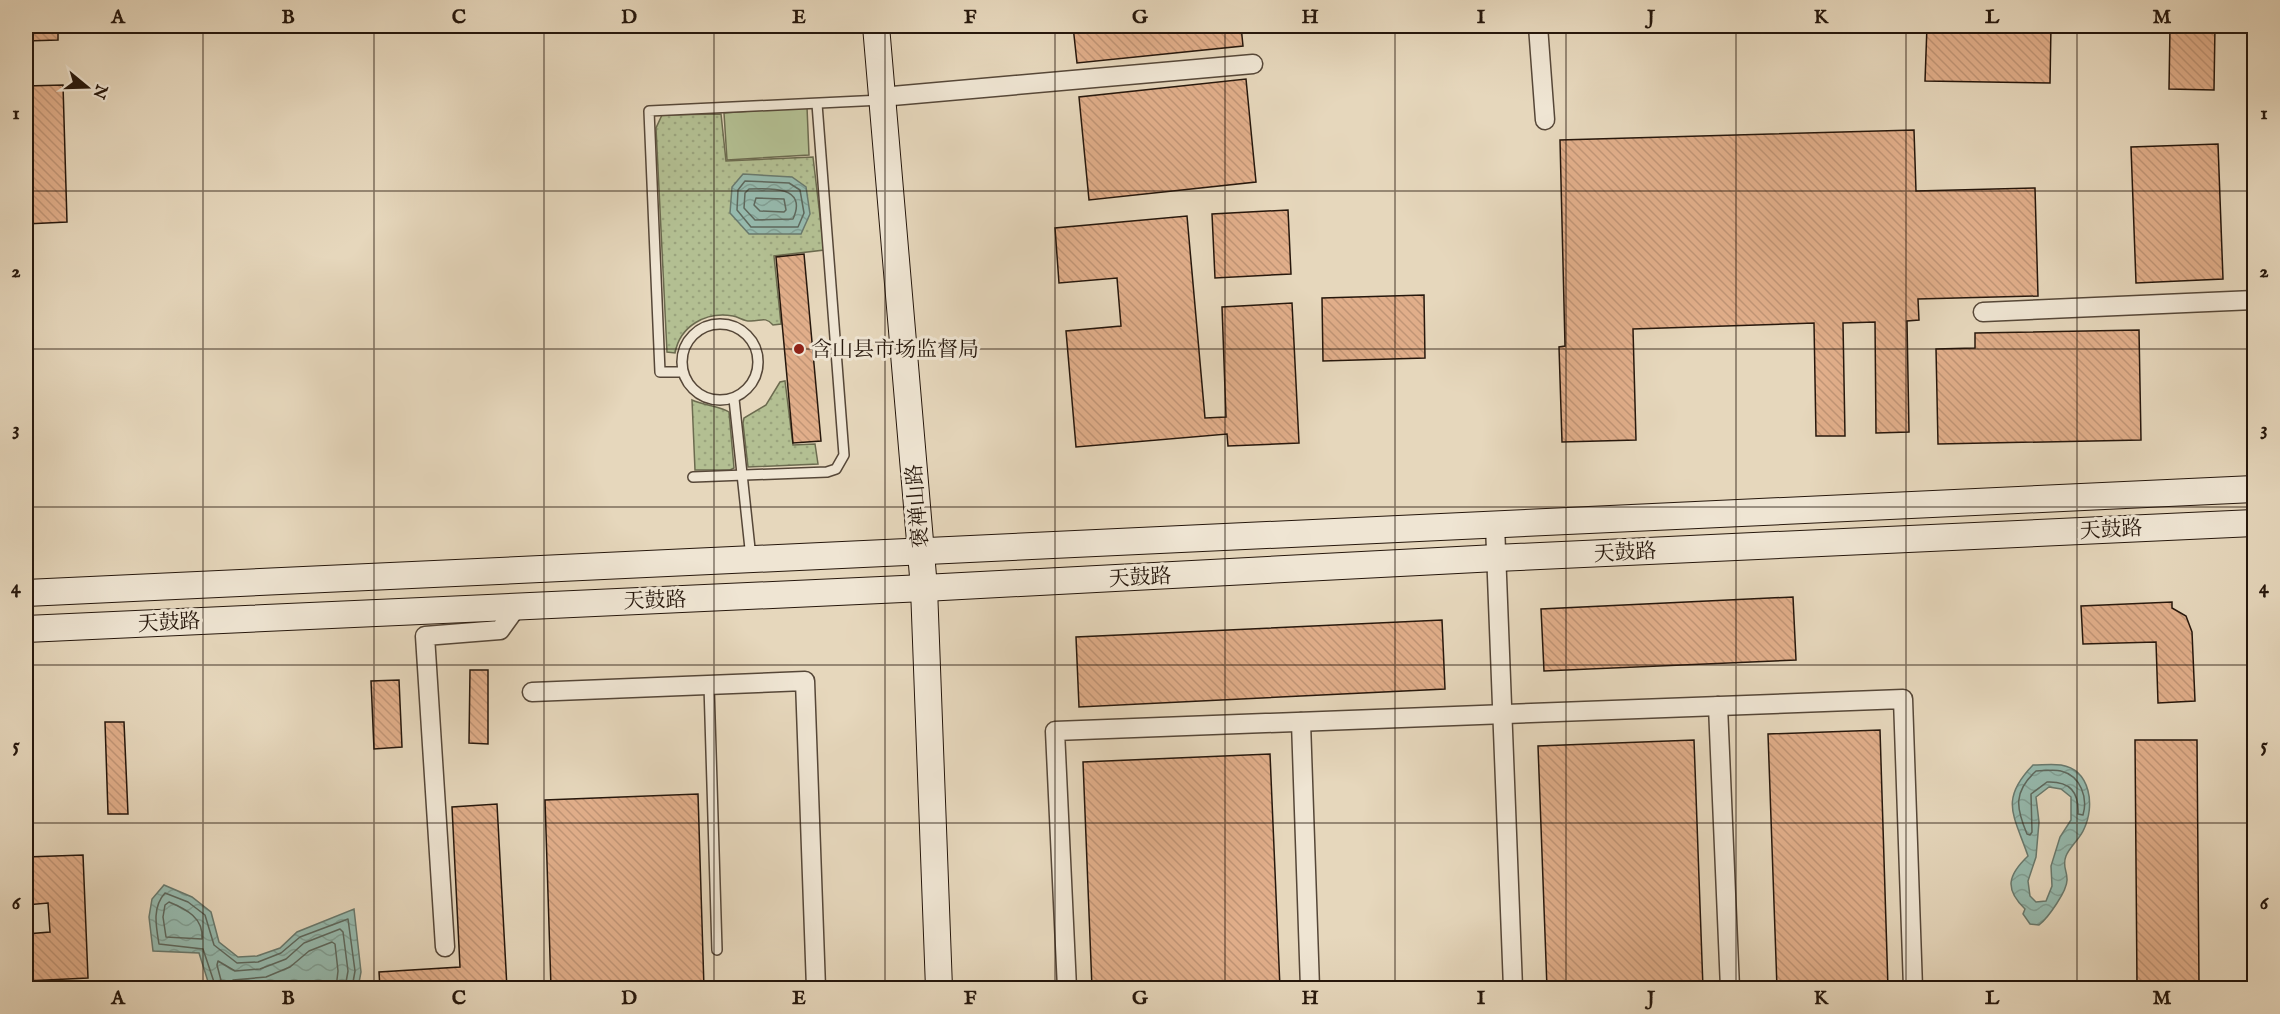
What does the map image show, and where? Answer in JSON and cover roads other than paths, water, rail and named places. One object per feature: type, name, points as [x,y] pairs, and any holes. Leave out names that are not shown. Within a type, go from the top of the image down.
[{"type":"main road","name":"褒禅山路","points":[[876,26],[924,588],[939,988]]},
{"type":"main road","name":"天鼓路","points":[[26,593],[2254,489]]},
{"type":"main road","name":"天鼓路","points":[[26,629],[2254,523]]},
{"type":"street","points":[[1538,26],[1545,120]]},
{"type":"street","points":[[881,99],[1253,64]]},
{"type":"street","points":[[1983,312],[2254,300]]},
{"type":"street","points":[[1496,525],[1513,988]]},
{"type":"street","points":[[445,947],[425,636],[500,630],[518,605]]},
{"type":"street","points":[[532,692],[805,681],[816,988]]},
{"type":"street","points":[[1067,988],[1055,731],[1903,699],[1913,988]]},
{"type":"street","points":[[1718,706],[1730,988]]},
{"type":"street","points":[[1301,722],[1310,988]]},
{"type":"lane","points":[[682,372],[660,372],[649,111],[881,99]]},
{"type":"lane","points":[[693,477],[827,472],[836,469],[844,455],[817,104]]},
{"type":"lane","points":[[713,324],[726,324],[748,335],[759,357],[758,370],[749,387],[734,399],[721,401],[708,399],[696,393],[682,372],[685,347],[692,336],[702,328],[713,324]]},
{"type":"lane","points":[[734,399],[751,559]]},
{"type":"lane","points":[[709,685],[717,950]]},
{"type":"water","points":[[743,174],[792,177],[806,187],[810,214],[801,234],[749,234],[730,213],[732,187]]},
{"type":"water","points":[[2033,765],[2061,765],[2079,774],[2088,790],[2089,810],[2084,829],[2065,859],[2067,879],[2064,890],[2052,910],[2039,925],[2030,924],[2023,914],[2025,909],[2018,902],[2011,888],[2016,869],[2028,856],[2012,808],[2016,788]],"holes":[[[2049,787],[2061,789],[2071,797],[2071,820],[2060,837],[2051,866],[2052,886],[2046,901],[2036,902],[2030,896],[2028,881],[2036,857],[2039,822],[2036,797]]]},
{"type":"water","points":[[164,885],[192,897],[211,912],[219,942],[238,957],[257,956],[280,948],[297,932],[354,909],[361,972],[358,988],[210,988],[199,953],[153,951],[149,917],[152,899]]},
{"type":"place","name":"含山县市场监督局","points":[[799,349]]}]
